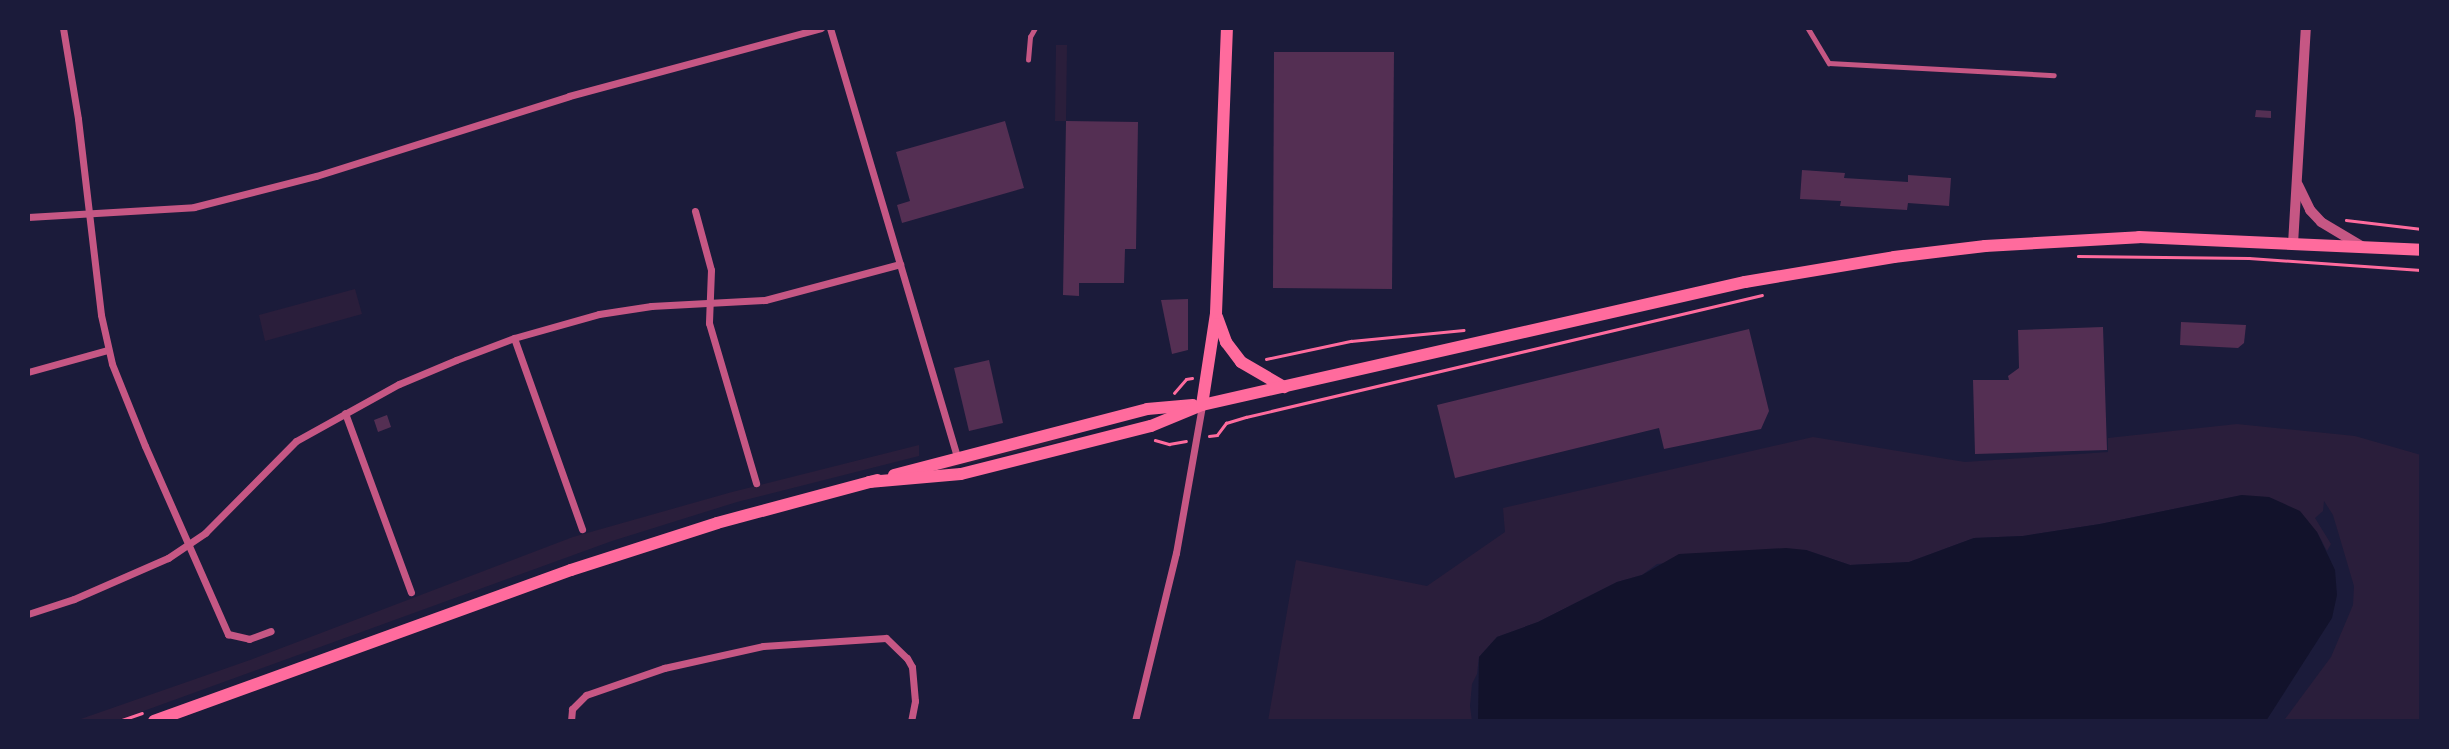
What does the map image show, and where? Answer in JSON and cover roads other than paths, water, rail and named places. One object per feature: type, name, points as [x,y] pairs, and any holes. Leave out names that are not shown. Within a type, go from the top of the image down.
[{"type":"main road","points":[[1202,405],[1216,313],[1227,28]]},
{"type":"main road","points":[[154,721],[571,570],[717,523],[957,457],[1147,409],[1202,405],[1745,282],[1894,257],[1997,245],[2140,237],[2421,250]]},
{"type":"main road","points":[[1216,313],[1226,342],[1241,362],[1284,387]]},
{"type":"main road","points":[[869,482],[961,474],[1151,426],[1202,405]]},
{"type":"street","points":[[63,28],[78,119],[88,214],[108,350],[126,403],[229,634],[249,639],[271,631]]},
{"type":"street","points":[[28,217],[178,210],[295,182],[569,96],[821,28]]},
{"type":"street","points":[[830,28],[957,457]]},
{"type":"street","points":[[2293,244],[2306,28]]},
{"type":"street","points":[[2297,182],[2310,210],[2321,222],[2362,247]]},
{"type":"street","points":[[695,211],[711,270],[709,323],[756,483]]},
{"type":"street","points":[[28,614],[115,582],[190,544],[296,441],[408,380],[514,338],[624,309],[740,304],[798,294],[900,264]]},
{"type":"street","points":[[514,338],[582,529]]},
{"type":"street","points":[[28,372],[108,350]]},
{"type":"street","points":[[1135,721],[1178,544],[1202,405]]},
{"type":"street","points":[[345,413],[411,592]]},
{"type":"street","points":[[571,721],[572,709],[586,695],[664,668],[763,646],[886,638],[907,658],[912,667],[915,701],[911,721]]},
{"type":"lane","points":[[1028,60],[1030,37],[1035,28]]},
{"type":"lane","points":[[1808,28],[1829,63],[2054,75]]}]
